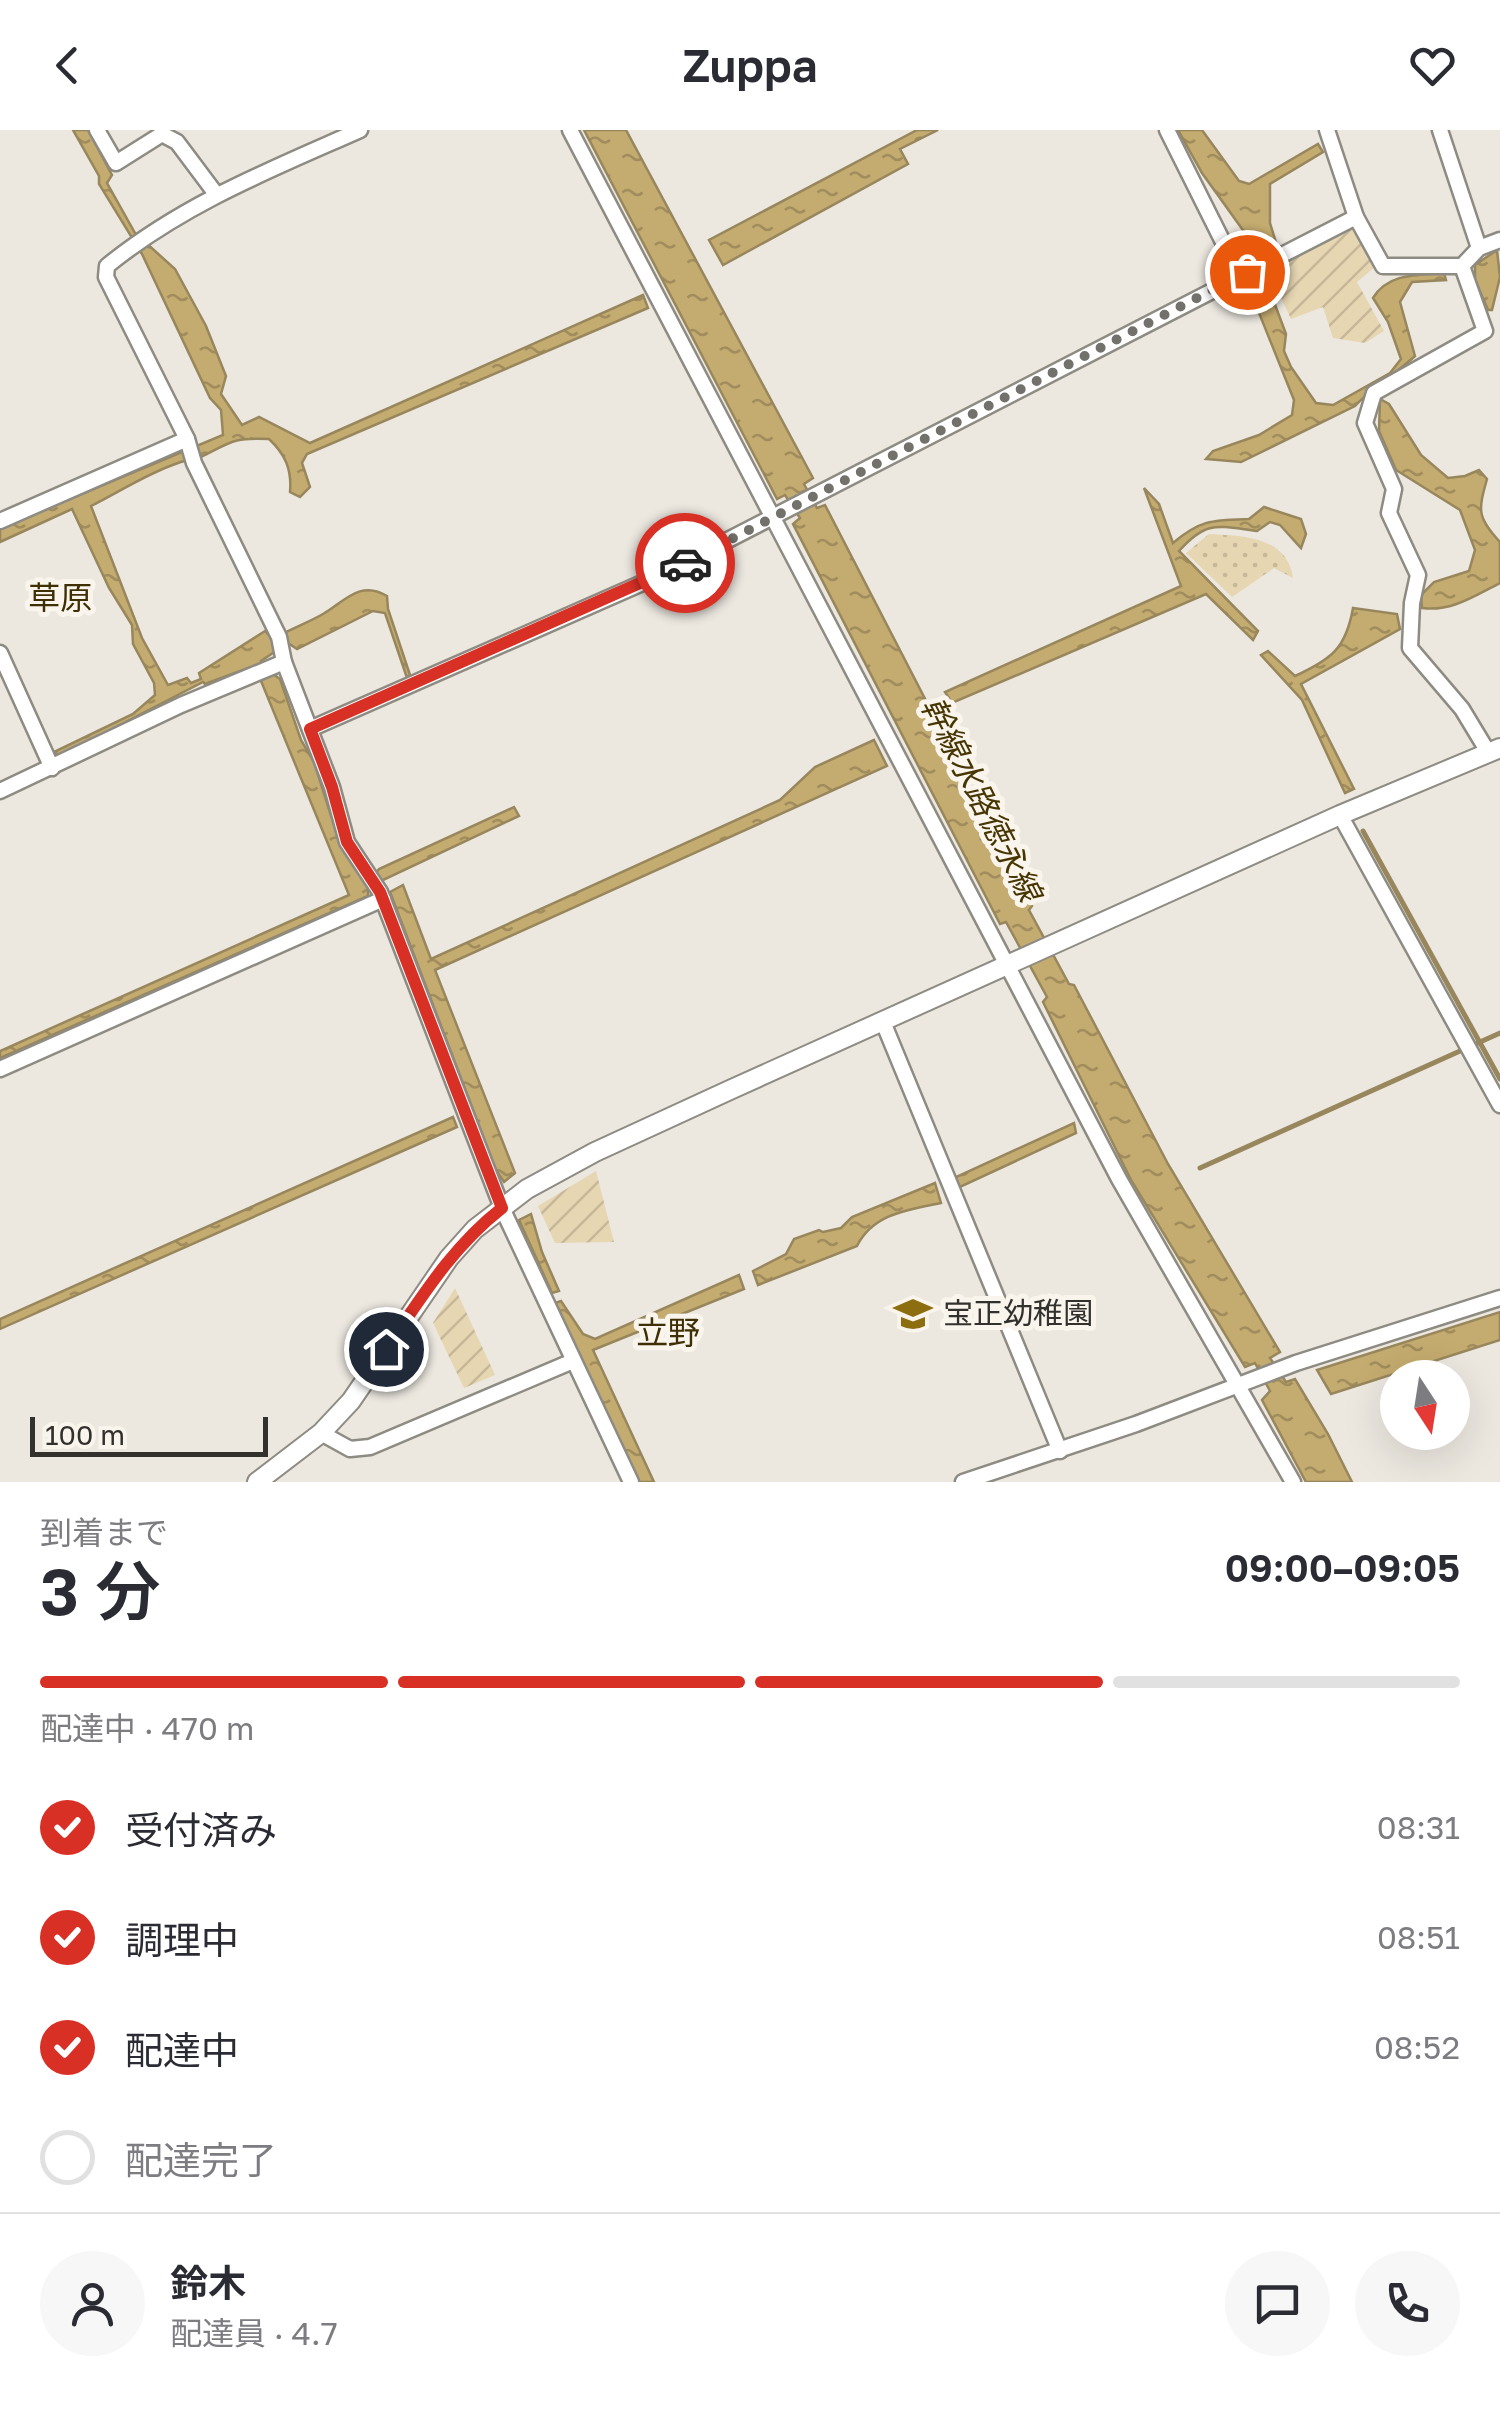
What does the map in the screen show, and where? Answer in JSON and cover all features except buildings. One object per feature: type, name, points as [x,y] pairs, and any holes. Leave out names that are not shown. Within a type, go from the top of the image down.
[{"type":"street","points":[[98,130],[116,163],[162,134],[177,142],[216,194]]},
{"type":"street","points":[[360,130],[216,194],[138,241],[108,266],[106,277],[187,439],[275,657],[310,729],[347,842],[382,898],[502,1208],[631,1482]]},
{"type":"street","points":[[570,130],[1119,1179],[1293,1482]]},
{"type":"street","points":[[1167,130],[1243,274]]},
{"type":"street","points":[[1327,130],[1356,217],[1383,266],[1462,266],[1478,248],[1500,240]]},
{"type":"street","points":[[1440,130],[1478,248]]},
{"type":"street","points":[[310,729],[656,577],[1356,217]]},
{"type":"street","points":[[257,1482],[321,1433],[351,1400],[450,1258],[474,1230],[526,1189],[595,1152],[1340,815],[1494,750],[1410,648],[1418,575],[1389,512],[1394,488],[1364,423],[1374,393],[1486,331],[1462,266]]},
{"type":"street","points":[[0,522],[187,439]]},
{"type":"street","points":[[0,652],[52,768]]},
{"type":"street","points":[[0,791],[275,657]]},
{"type":"street","points":[[1340,815],[1500,1104]]},
{"type":"street","points":[[0,1068],[382,898]]},
{"type":"street","points":[[883,1022],[1060,1452]]},
{"type":"street","points":[[963,1482],[1060,1452],[1296,1362],[1500,1298]]},
{"type":"street","points":[[321,1433],[350,1449],[370,1447],[572,1361]]},
{"type":"shaded area","points":[[1351,226],[1376,266],[1357,282],[1384,331],[1365,343],[1333,338],[1323,307],[1291,319],[1267,268]]},
{"type":"shaded area","points":[[1209,534],[1249,538],[1273,546],[1289,564],[1293,578],[1274,568],[1232,597],[1186,553]]},
{"type":"shaded area","points":[[596,1171],[614,1242],[555,1243],[538,1206]]},
{"type":"shaded area","points":[[455,1288],[495,1375],[464,1388],[433,1323]]},
{"type":"water","points":[[73,130],[88,130],[112,175],[107,183],[135,233],[175,269],[206,326],[226,376],[221,394],[242,425],[259,417],[310,443],[643,295],[648,308],[307,454],[302,463],[310,487],[300,497],[290,492],[288,469],[275,445],[269,439],[247,439],[167,467],[91,506],[142,638],[168,685],[187,678],[191,683],[201,679],[199,673],[265,631],[276,643],[287,637],[286,632],[360,591],[377,591],[387,596],[410,675],[407,678],[385,613],[373,611],[297,649],[288,643],[261,661],[269,676],[280,679],[301,740],[314,762],[340,844],[345,853],[374,875],[379,869],[514,807],[519,816],[368,887],[368,896],[0,1058],[0,1051],[349,895],[261,681],[264,679],[259,664],[203,682],[58,757],[52,753],[133,714],[155,695],[154,683],[133,644],[132,625],[109,588],[72,509],[0,542],[0,528],[223,435],[221,410],[210,398],[142,254],[99,184],[99,176]]},
{"type":"water","points":[[584,130],[626,130],[813,478],[804,484],[817,508],[825,505],[1032,906],[1029,910],[1069,984],[1074,985],[1168,1164],[1280,1352],[1270,1358],[1286,1382],[1295,1379],[1352,1482],[1306,1482],[1262,1400],[1270,1391],[1255,1363],[1245,1367],[1131,1180],[1043,1002],[1047,997],[1006,922],[1000,924],[793,524],[800,518],[785,495],[777,499]]},
{"type":"water","points":[[917,130],[938,130],[900,149],[908,164],[723,265],[709,240]]},
{"type":"water","points":[[1178,130],[1202,130],[1239,181],[1249,184],[1318,144],[1323,152],[1270,184],[1270,223],[1278,249],[1259,262],[1286,334],[1284,351],[1316,403],[1333,405],[1390,373],[1401,359],[1388,322],[1373,298],[1379,290],[1414,275],[1444,273],[1446,280],[1412,282],[1400,302],[1415,356],[1355,406],[1241,462],[1206,459],[1213,451],[1259,435],[1292,415],[1294,400],[1247,283],[1254,276],[1248,263],[1245,233],[1202,173]]},
{"type":"water","points":[[1497,250],[1500,277],[1492,310],[1488,310],[1475,280],[1475,265]]},
{"type":"water","points":[[1380,399],[1389,404],[1421,455],[1448,478],[1479,470],[1487,479],[1482,513],[1500,542],[1500,583],[1453,605],[1422,608],[1421,595],[1434,582],[1469,571],[1475,550],[1460,510],[1396,470],[1379,431]]},
{"type":"water","points":[[1144,488],[1159,504],[1173,543],[1200,525],[1249,519],[1264,507],[1301,519],[1306,534],[1301,548],[1280,525],[1270,522],[1257,531],[1222,527],[1205,530],[1179,551],[1258,631],[1253,640],[1206,594],[952,703],[945,692],[1181,586]]},
{"type":"water","points":[[1353,608],[1397,614],[1400,629],[1301,684],[1354,789],[1345,793],[1302,700],[1261,655],[1268,651],[1295,676],[1308,670],[1328,658],[1341,643]]},
{"type":"water","points":[[874,740],[887,766],[435,970],[515,1173],[504,1182],[496,1170],[390,892],[403,885],[431,959],[780,800],[815,767]]},
{"type":"water","points":[[453,1117],[457,1127],[0,1329],[0,1319]]},
{"type":"water","points":[[1074,1123],[1076,1133],[960,1187],[954,1178]]},
{"type":"water","points":[[935,1183],[941,1203],[892,1215],[872,1227],[857,1246],[758,1285],[753,1271],[786,1254],[794,1239],[819,1230],[841,1228],[852,1217]]},
{"type":"water","points":[[531,1214],[559,1291],[552,1293],[519,1220]]},
{"type":"water","points":[[739,1275],[744,1289],[593,1350],[654,1482],[639,1482],[555,1303],[561,1301],[583,1334],[595,1339]]},
{"type":"water","points":[[1500,1312],[1500,1340],[1437,1360],[1380,1360],[1380,1378],[1331,1394],[1317,1370]]},
{"type":"waterway","points":[[1363,831],[1500,1079]]},
{"type":"waterway","points":[[1200,1168],[1500,1033]]},
{"type":"way so far","points":[[685,563],[1247,272]]},
{"type":"place","name":"宝正幼稚園","points":[[913,1314]]},
{"type":"district","name":"草原","points":[[60,598]]},
{"type":"district","name":"立野","points":[[668,1333]]},
{"type":"route","points":[[386,1349],[450,1258],[474,1230],[502,1208],[380,892],[347,842],[310,729],[685,563]]},
{"type":"water label","name":"幹線水路徳永線","points":[[981,799]]}]
